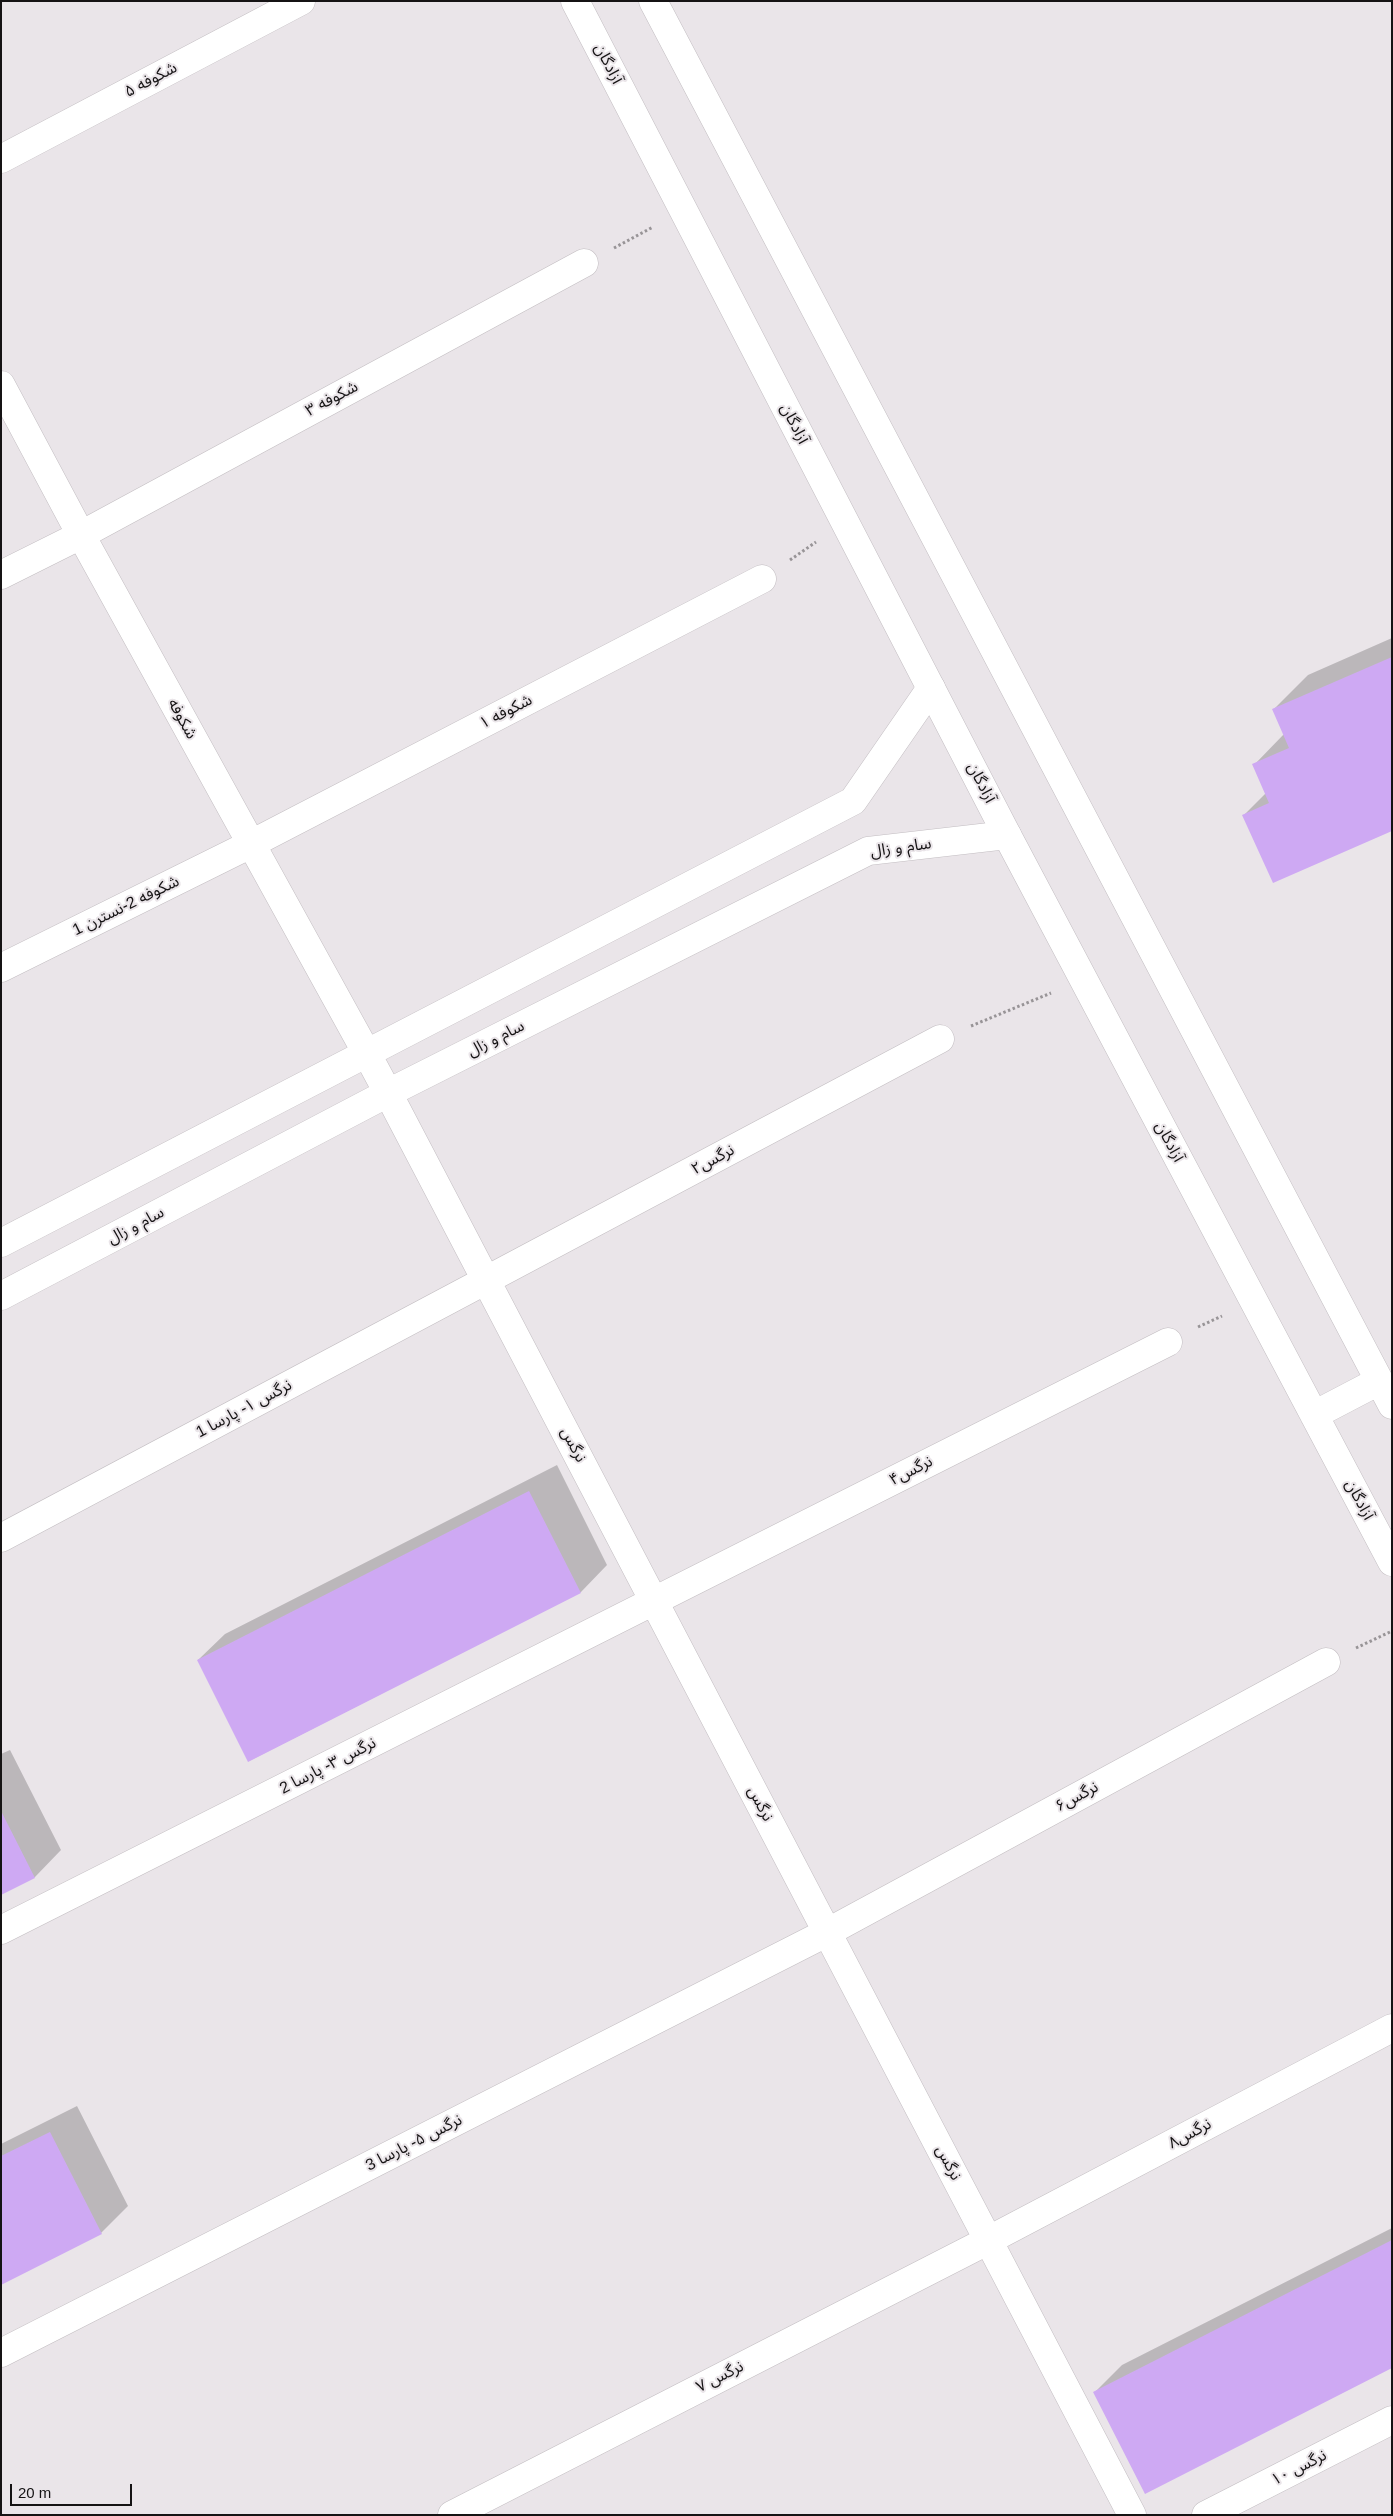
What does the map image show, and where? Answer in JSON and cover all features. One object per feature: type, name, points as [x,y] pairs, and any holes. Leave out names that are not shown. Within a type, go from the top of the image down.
[{"type":"street","name":"شکوفه ۵","points":[[1,158],[302,1]]},
{"type":"street","name":"آزادگان","points":[[575,1],[1007,835],[1392,1562]]},
{"type":"street","points":[[653,1],[1392,1405]]},
{"type":"street","name":"شکوفه ۳","points":[[1,575],[81,535],[584,263]]},
{"type":"street","name":"شکوفه","points":[[1,385],[81,535],[388,1093]]},
{"type":"street","name":"شکوفه ۱","points":[[251,844],[762,580]]},
{"type":"street","points":[[1,1243],[853,801],[931,688]]},
{"type":"street","name":"سام و زال","points":[[1,1296],[388,1093],[868,851],[1007,835]]},
{"type":"street","name":"شکوفه 2-نسترن 1","points":[[1,968],[251,844]]},
{"type":"street","name":"نرگس۲","points":[[486,1280],[940,1039]]},
{"type":"street","name":"نرگس","points":[[388,1093],[1132,2515]]},
{"type":"street","name":"نرگس ۱- پارسا 1","points":[[1,1538],[486,1280]]},
{"type":"street","name":"نرگس۴","points":[[654,1601],[1168,1342]]},
{"type":"street","points":[[1314,1415],[1379,1381]]},
{"type":"street","name":"نرگس ۳- پارسا 2","points":[[1,1930],[654,1601]]},
{"type":"street","name":"نرگس۶","points":[[828,1932],[1326,1662]]},
{"type":"street","name":"نرگس ۵- پارسا 3","points":[[1,2353],[828,1932]]},
{"type":"street","name":"نرگس۸","points":[[989,2240],[1392,2028]]},
{"type":"street","name":"نرگس ۷","points":[[452,2515],[989,2240]]},
{"type":"street","name":"نرگس ۱۰","points":[[1206,2515],[1392,2420]]},
{"type":"path","points":[[940,1039],[1084,979]]},
{"type":"building","points":[[1392,657],[1392,831],[1273,883],[1242,815],[1269,803],[1252,764],[1289,748],[1272,709]]},
{"type":"building","points":[[529,1491],[581,1593],[248,1762],[197,1660]]},
{"type":"building","points":[[1,1811],[35,1878],[1,1895]]},
{"type":"building","points":[[50,2132],[102,2234],[1,2285],[1,2156]]},
{"type":"building","points":[[1392,2240],[1392,2368],[1145,2494],[1093,2392]]}]
